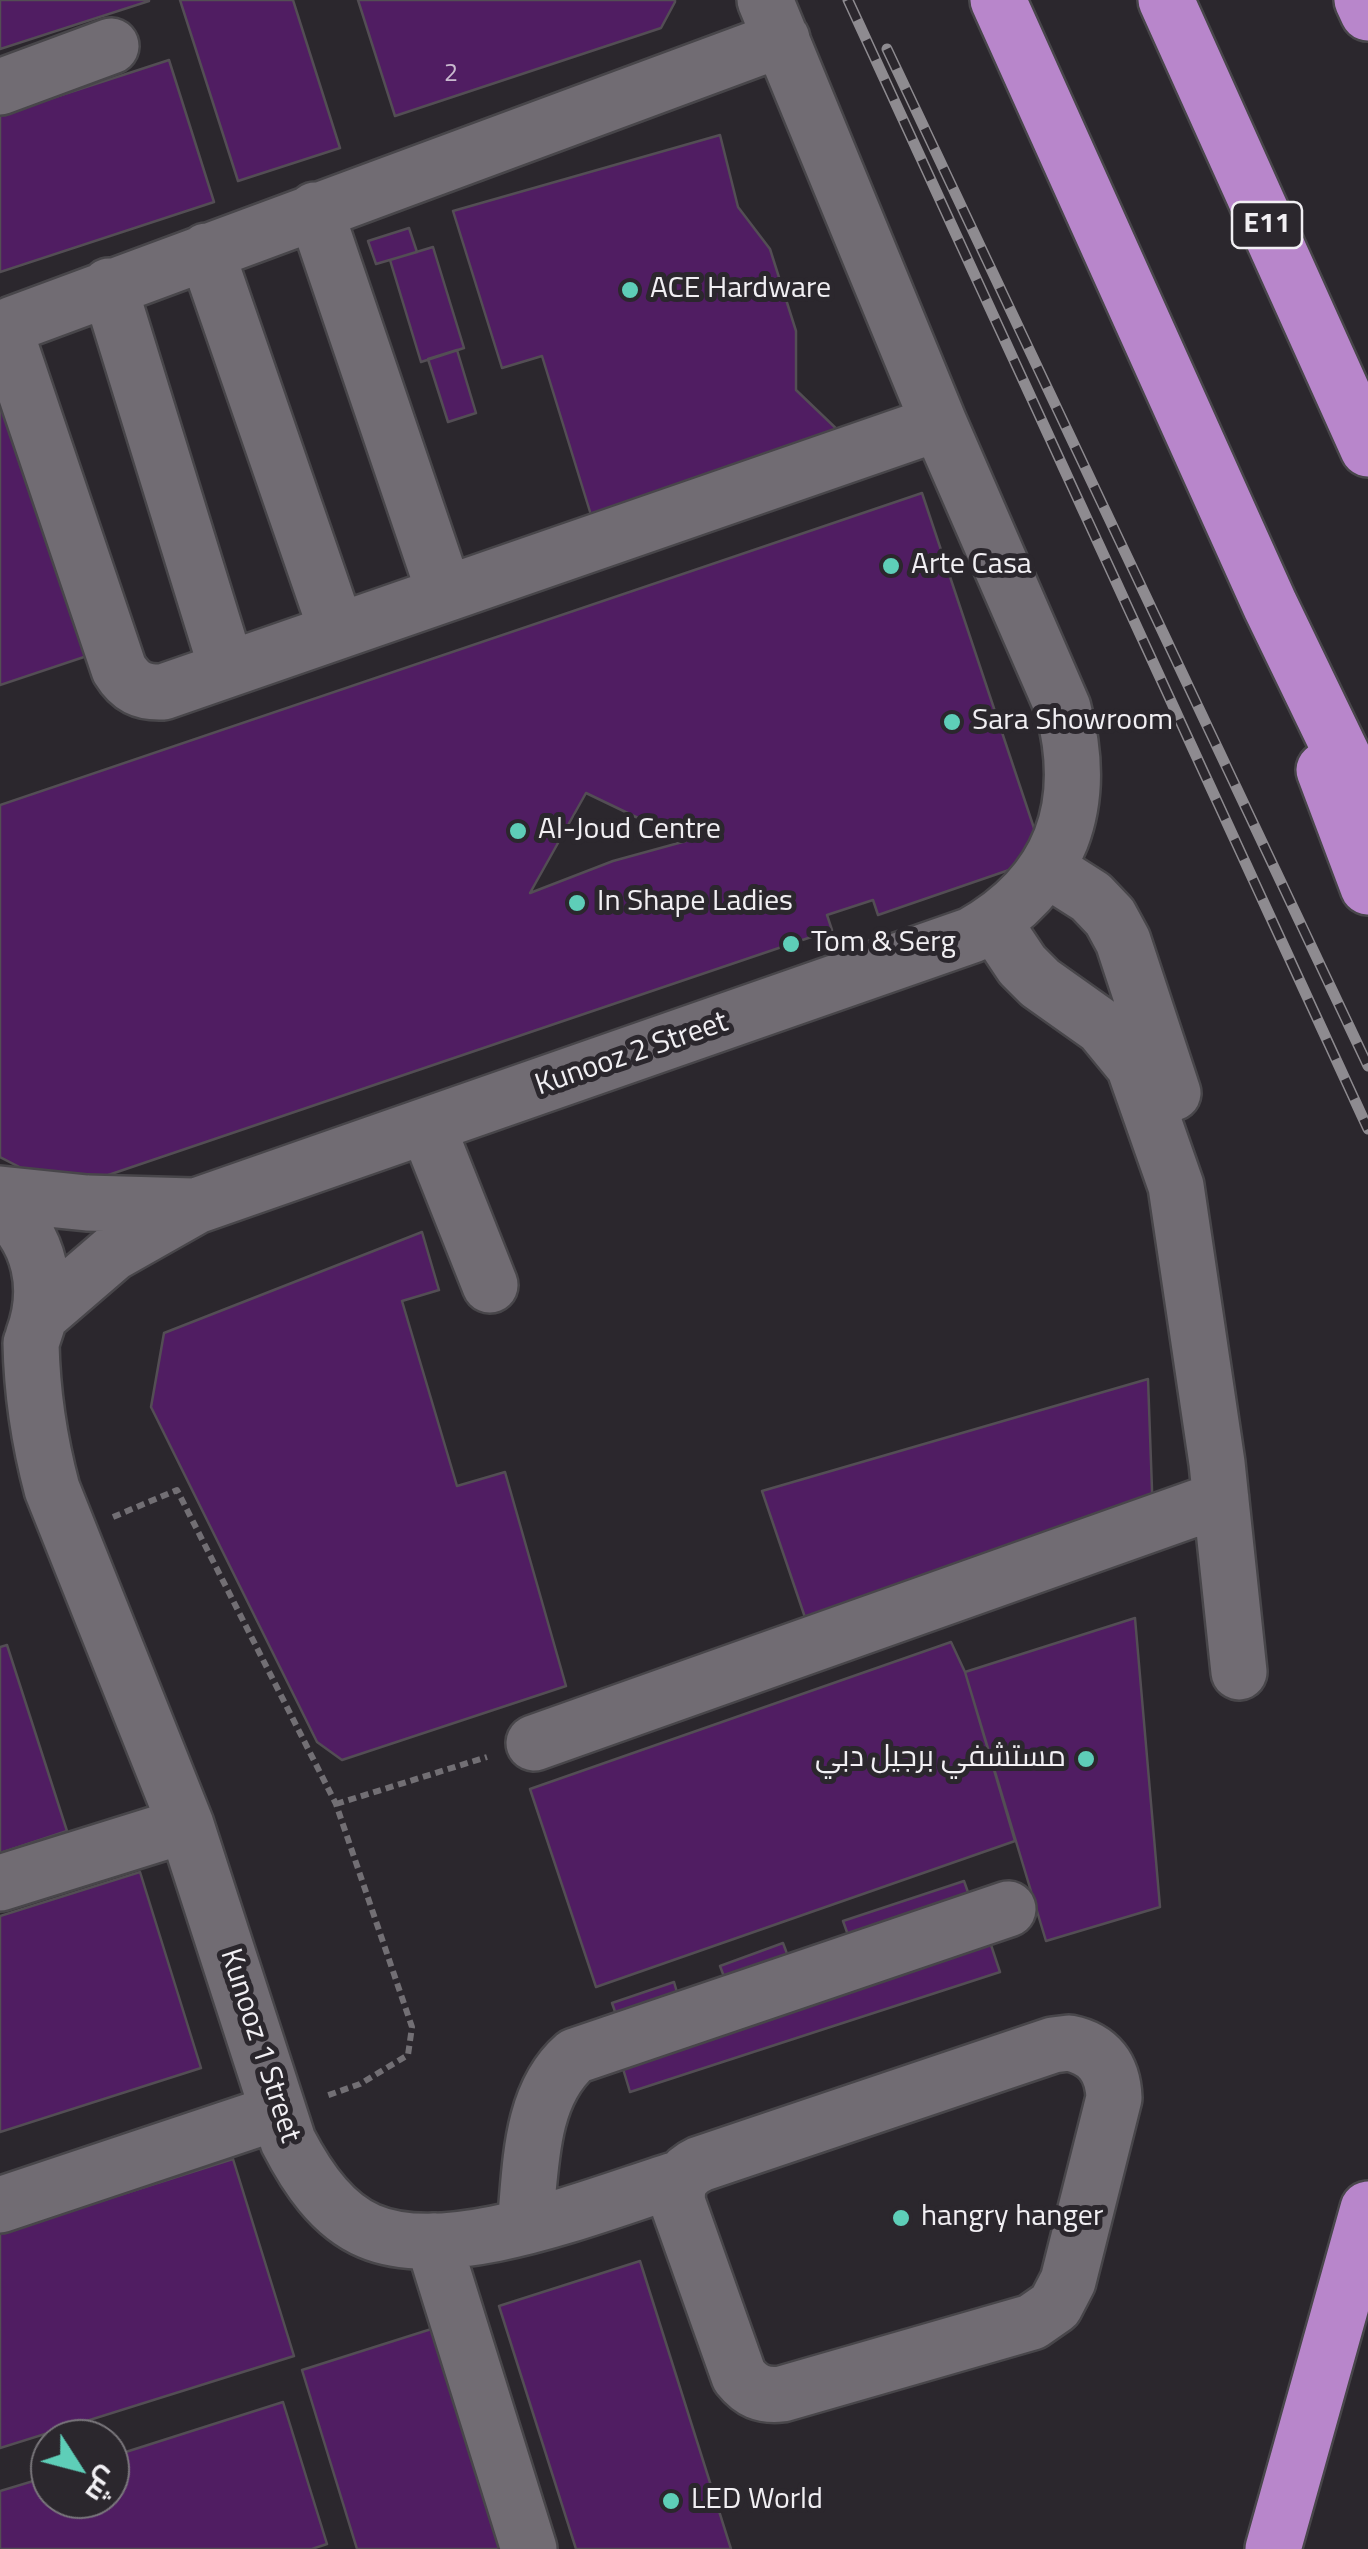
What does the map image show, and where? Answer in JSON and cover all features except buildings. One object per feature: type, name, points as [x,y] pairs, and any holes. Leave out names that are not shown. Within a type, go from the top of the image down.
[{"type":"highway","points":[[998,0],[1270,606],[1368,808]]},
{"type":"highway","name":"E11","points":[[1166,0],[1368,449]]},
{"type":"highway","points":[[1362,0],[1368,13]]},
{"type":"highway","points":[[1270,606],[1313,740],[1368,887]]},
{"type":"highway","points":[[1273,2549],[1368,2209]]},
{"type":"street","points":[[774,19],[315,210],[18,320],[10,329],[8,340],[119,669],[126,681],[149,693],[163,692],[940,423]]},
{"type":"street","name":"Kunooz 2 Street","points":[[24,1345],[113,1253],[196,1206],[972,935],[994,923],[1033,888],[1047,869],[1070,814],[1074,781],[1072,743],[1063,708],[940,423],[774,19]]},
{"type":"street","points":[[0,87],[111,46]]},
{"type":"street","points":[[315,210],[445,594]]},
{"type":"street","points":[[206,251],[337,631]]},
{"type":"street","points":[[108,286],[228,669]]},
{"type":"street","points":[[1047,869],[1091,897],[1110,917],[1126,949],[1172,1085],[1179,1135],[1176,1186]]},
{"type":"street","points":[[994,923],[1022,965],[1102,1027],[1134,1066],[1176,1186],[1221,1499],[1239,1672]]},
{"type":"street","points":[[1061,999],[1096,993],[1121,966],[1126,949]]},
{"type":"street","points":[[427,1126],[490,1284]]},
{"type":"street","name":"Kunooz 2 Street","points":[[0,1194],[86,1203],[196,1206]]},
{"type":"street","name":"Kunooz 1 Street","points":[[0,1205],[24,1230],[37,1256],[43,1286],[24,1345],[40,1441],[69,1536],[186,1825],[278,2112],[302,2169],[342,2214],[368,2230],[399,2239],[433,2241],[494,2234],[681,2178],[700,2164],[1053,2045],[1085,2046],[1108,2067],[1114,2082],[1114,2098],[1068,2281],[1056,2306],[1032,2322],[782,2394],[757,2393],[739,2376],[678,2204],[681,2178]]},
{"type":"street","name":"Kunooz 1 Street","points":[[0,1461],[69,1536]]},
{"type":"street","points":[[534,1743],[1221,1499]]},
{"type":"street","points":[[0,1883],[186,1825]]},
{"type":"street","points":[[525,2226],[534,2139],[543,2105],[561,2069],[575,2056],[1008,1910]]},
{"type":"street","points":[[0,2204],[278,2112]]},
{"type":"street","points":[[433,2241],[529,2549]]},
{"type":"path","points":[[69,1536],[177,1490],[336,1804],[412,2027],[408,2055],[360,2084],[278,2112]]},
{"type":"path","points":[[336,1804],[534,1743]]},
{"type":"railway","points":[[848,0],[1368,1129]]},
{"type":"railway","points":[[887,49],[1368,1066]]},
{"type":"place","name":"ACE Hardware","points":[[630,290]]},
{"type":"place","name":"Arte Casa","points":[[891,566]]},
{"type":"place","name":"Sara Showroom","points":[[952,722]]},
{"type":"place","name":"Al-Joud Centre","points":[[518,831]]},
{"type":"place","name":"In Shape Ladies","points":[[577,903]]},
{"type":"place","name":"Tom & Serg","points":[[791,944]]},
{"type":"place","name":"مستشفي برجيل دبي","points":[[1086,1759]]},
{"type":"place","name":"hangry hanger","points":[[901,2218]]},
{"type":"place","name":"LED World","points":[[671,2501]]}]
